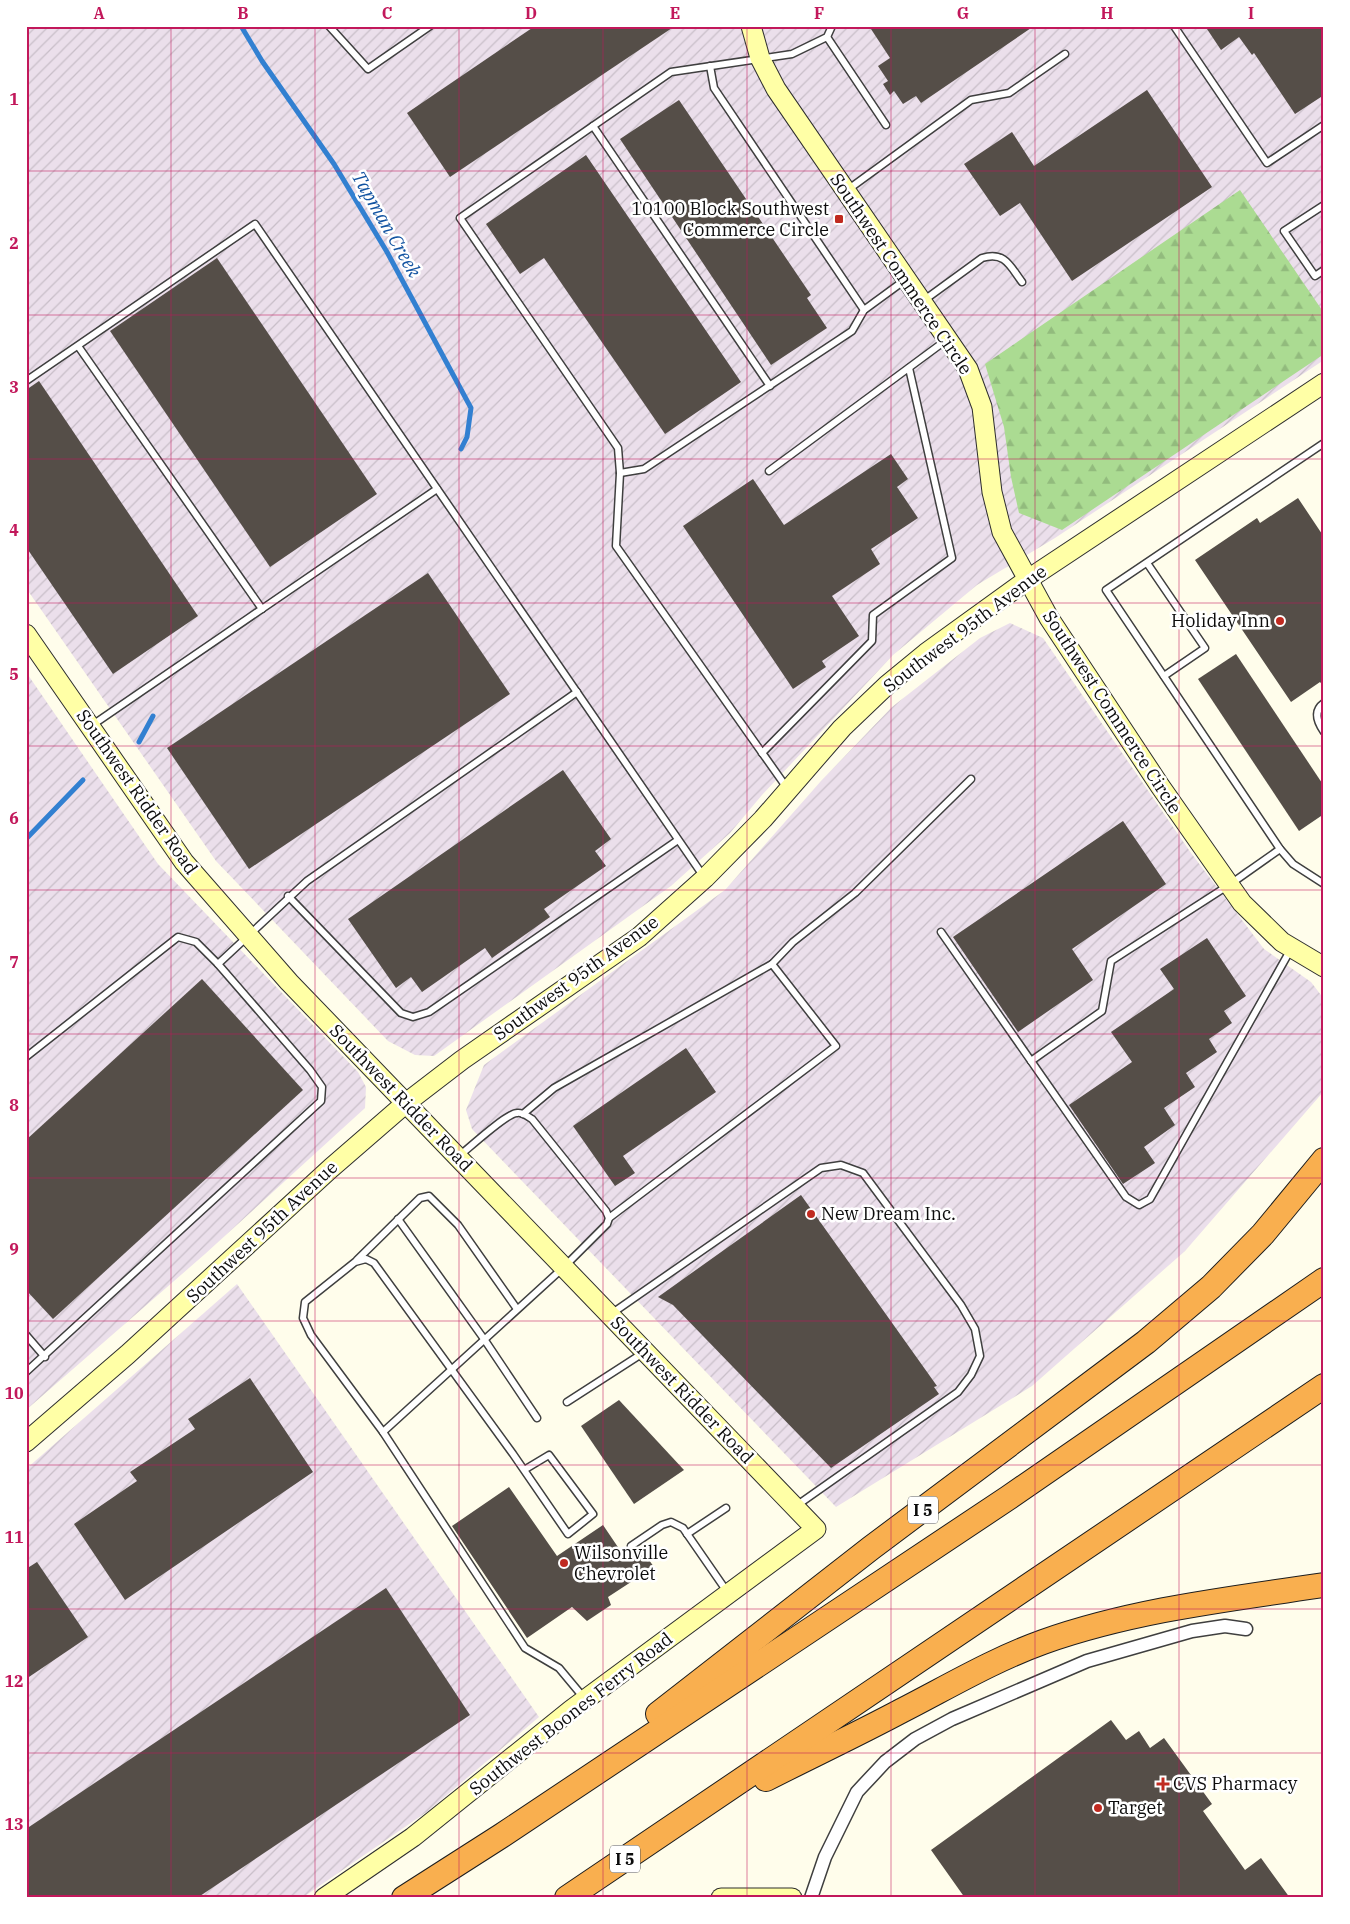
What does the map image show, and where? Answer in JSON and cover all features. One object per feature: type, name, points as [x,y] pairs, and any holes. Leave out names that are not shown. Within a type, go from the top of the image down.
[{"type":"highway","name":"I 5","points":[[501,1836],[871,1548],[1146,1342],[1211,1287],[1263,1234],[1324,1160]]},
{"type":"highway","name":"I 5","points":[[404,1898],[501,1836],[1008,1498],[1324,1280]]},
{"type":"highway","name":"I 5","points":[[567,1898],[1324,1386]]},
{"type":"highway","name":"I 5","points":[[684,1820],[902,1711],[960,1678],[1044,1642],[1091,1627],[1151,1612],[1324,1585]]},
{"type":"street","name":"Southwest Commerce Circle","points":[[751,26],[760,58],[776,89],[968,369],[982,407],[986,452],[998,520],[1005,542],[1049,618],[1155,778],[1229,885],[1261,923],[1292,948],[1324,967]]},
{"type":"street","name":"Southwest 95th Avenue","points":[[26,1442],[128,1354],[331,1168],[406,1103],[462,1060],[639,937],[705,878],[762,819],[842,728],[887,684],[934,647],[1027,580],[1324,383]]},
{"type":"street","name":"Southwest Ridder Road","points":[[26,634],[184,862],[248,936],[289,982],[816,1529]]},
{"type":"street","name":"Southwest Boones Ferry Road","points":[[324,1898],[443,1814],[585,1699],[816,1529]]},
{"type":"street","points":[[811,1898],[825,1857],[857,1792],[885,1762],[915,1739],[952,1719],[1087,1661],[1192,1631],[1225,1626],[1246,1629]]},
{"type":"street","points":[[721,1898],[792,1898]]},
{"type":"lane","points":[[329,26],[368,68],[430,26]]},
{"type":"lane","points":[[788,789],[616,546],[620,473],[618,448],[460,218],[671,72],[792,54],[827,36],[832,26]]},
{"type":"lane","points":[[1174,26],[1267,163],[1324,125]]},
{"type":"lane","points":[[827,36],[886,124]]},
{"type":"lane","points":[[846,191],[971,100],[1009,93],[1065,54]]},
{"type":"lane","points":[[710,66],[714,88],[864,310]]},
{"type":"lane","points":[[593,126],[770,386]]},
{"type":"lane","points":[[1324,205],[1284,231],[1315,276],[1324,270]]},
{"type":"lane","points":[[26,381],[255,224],[705,878]]},
{"type":"lane","points":[[922,301],[982,258],[994,255],[1005,259],[1022,282]]},
{"type":"lane","points":[[620,473],[644,469],[852,331],[864,310],[906,279]]},
{"type":"lane","points":[[769,472],[948,338]]},
{"type":"lane","points":[[78,346],[262,609]]},
{"type":"lane","points":[[762,753],[872,641],[873,615],[952,558],[909,368]]},
{"type":"lane","points":[[1324,443],[1106,590],[1280,848],[1293,864],[1324,884]]},
{"type":"lane","points":[[90,727],[437,489]]},
{"type":"lane","points":[[1147,563],[1205,648],[1164,676]]},
{"type":"lane","points":[[218,964],[288,896],[307,881],[577,692]]},
{"type":"lane","points":[[1324,703],[1319,707],[1316,714],[1319,725],[1324,732]]},
{"type":"lane","points":[[523,1114],[554,1088],[772,964],[793,942],[855,893],[971,779]]},
{"type":"lane","points":[[288,896],[401,1013],[413,1017],[429,1012],[678,840]]},
{"type":"lane","points":[[1031,1061],[1102,1011],[1111,961],[1229,885],[1280,848]]},
{"type":"lane","points":[[941,932],[1126,1197],[1139,1205],[1150,1198],[1292,948]]},
{"type":"lane","points":[[26,1057],[178,937],[196,942],[218,964],[310,1070],[322,1087],[320,1101],[45,1357],[26,1372]]},
{"type":"lane","points":[[383,1432],[564,1268],[607,1224],[609,1218],[836,1046],[772,964]]},
{"type":"lane","points":[[458,1157],[506,1118],[516,1112],[523,1114],[532,1119],[606,1211],[609,1218]]},
{"type":"lane","points":[[610,1315],[821,1168],[841,1165],[863,1173],[960,1305],[975,1329],[980,1356],[972,1375],[958,1392],[795,1507]]},
{"type":"lane","points":[[517,1309],[458,1225],[429,1196],[420,1198],[355,1262],[305,1302],[303,1318],[311,1335],[383,1432],[525,1648],[559,1668],[585,1699]]},
{"type":"lane","points":[[398,1220],[484,1339],[537,1418]]},
{"type":"lane","points":[[355,1262],[366,1259],[374,1263],[452,1369],[568,1534],[593,1514],[549,1455],[524,1470]]},
{"type":"lane","points":[[26,1335],[45,1357]]},
{"type":"lane","points":[[567,1402],[646,1351]]},
{"type":"lane","points":[[687,1534],[726,1508]]},
{"type":"lane","points":[[631,1546],[662,1525],[671,1522],[683,1528],[728,1594]]},
{"type":"shaded area","points":[[26,26],[1324,26],[1324,360],[1055,538],[977,585],[893,655],[762,795],[730,833],[671,886],[434,1056],[415,1055],[388,1041],[216,861],[26,588]]},
{"type":"shaded area","points":[[1010,623],[1043,638],[1191,853],[1264,949],[1311,982],[1324,999],[1324,1091],[1185,1251],[1032,1386],[836,1507],[472,1129],[466,1110],[484,1065],[725,890],[821,781],[892,707],[980,638]]},
{"type":"shaded area","points":[[26,672],[158,864],[358,1072],[366,1087],[365,1108],[205,1254],[26,1410]]},
{"type":"shaded area","points":[[237,1284],[539,1717],[428,1811],[302,1898],[26,1898],[26,1469]]},
{"type":"green space","points":[[1240,190],[1324,313],[1324,354],[1062,530],[1019,513],[1011,477],[1004,427],[985,364]]},
{"type":"building","points":[[535,26],[675,26],[450,177],[407,113]]},
{"type":"building","points":[[869,26],[1034,26],[921,103],[916,96],[903,104],[894,91],[890,95],[883,84],[888,81],[878,66],[890,58]]},
{"type":"building","points":[[1205,26],[1324,26],[1324,95],[1295,114],[1254,53],[1252,55],[1239,37],[1221,50]]},
{"type":"building","points":[[1147,90],[1212,187],[1072,281],[1020,203],[1000,216],[964,164],[1012,132],[1034,166]]},
{"type":"building","points":[[679,100],[811,295],[807,298],[827,328],[771,365],[620,139]]},
{"type":"building","points":[[586,155],[741,382],[665,434],[544,258],[520,274],[486,224]]},
{"type":"building","points":[[217,258],[377,494],[270,567],[110,331]]},
{"type":"building","points":[[39,381],[198,616],[113,674],[26,547],[26,390]]},
{"type":"building","points":[[891,454],[908,479],[897,487],[918,518],[871,549],[880,564],[832,596],[859,636],[822,661],[826,667],[793,689],[683,526],[753,479],[784,525]]},
{"type":"building","name":"Holiday Inn","points":[[1298,498],[1322,534],[1324,533],[1324,687],[1320,682],[1291,702],[1195,560],[1257,518],[1260,523]]},
{"type":"building","points":[[428,573],[510,694],[249,869],[167,748]]},
{"type":"building","points":[[1236,654],[1324,786],[1324,814],[1299,831],[1198,679]]},
{"type":"building","points":[[563,770],[611,839],[595,851],[606,866],[544,909],[550,917],[492,958],[485,948],[422,992],[411,977],[396,988],[348,919]]},
{"type":"building","points":[[1123,821],[1166,884],[1072,949],[1093,980],[1018,1032],[953,937]]},
{"type":"building","points":[[1207,938],[1246,996],[1224,1011],[1232,1023],[1209,1039],[1217,1052],[1186,1073],[1195,1087],[1164,1108],[1175,1125],[1144,1147],[1155,1163],[1123,1184],[1069,1105],[1132,1062],[1111,1032],[1174,989],[1160,969]]},
{"type":"building","points":[[202,979],[303,1090],[53,1319],[26,1290],[26,1140]]},
{"type":"building","points":[[686,1048],[716,1092],[623,1156],[635,1173],[615,1186],[573,1126]]},
{"type":"building","points":[[801,1195],[937,1386],[934,1387],[939,1394],[831,1468],[673,1305],[658,1297]]},
{"type":"building","points":[[250,1378],[313,1472],[125,1600],[74,1524],[137,1481],[130,1472],[195,1429],[188,1419]]},
{"type":"building","points":[[619,1400],[684,1470],[634,1504],[581,1426]]},
{"type":"building","name":"Wilsonville Chevrolet","points":[[509,1487],[557,1556],[603,1525],[626,1559],[641,1549],[654,1567],[608,1597],[611,1605],[587,1621],[572,1607],[527,1638],[452,1526]]},
{"type":"building","points":[[37,1562],[88,1637],[26,1679],[26,1569]]},
{"type":"building","points":[[386,1588],[470,1715],[197,1898],[26,1898],[26,1829]]},
{"type":"building","name":"Target","points":[[1111,1720],[1126,1740],[1139,1731],[1150,1748],[1164,1738],[1212,1804],[1203,1811],[1245,1870],[1261,1858],[1290,1898],[965,1898],[931,1850]]},
{"type":"waterway","name":"Tapman Creek","points":[[241,26],[262,61],[334,164],[387,252],[471,408],[467,437],[461,449]]},
{"type":"waterway","name":"Tapman Creek","points":[[139,742],[153,716]]},
{"type":"waterway","name":"Tapman Creek","points":[[26,839],[83,780]]},
{"type":"place","name":"10100 Block Southwest Commerce Circle","points":[[839,219]]},
{"type":"place","name":"Holiday Inn","points":[[1280,621]]},
{"type":"place","name":"New Dream Inc.","points":[[811,1214]]},
{"type":"place","name":"Wilsonville Chevrolet","points":[[564,1563]]},
{"type":"place","name":"CVS Pharmacy","points":[[1163,1784]]},
{"type":"place","name":"Target","points":[[1098,1808]]}]
